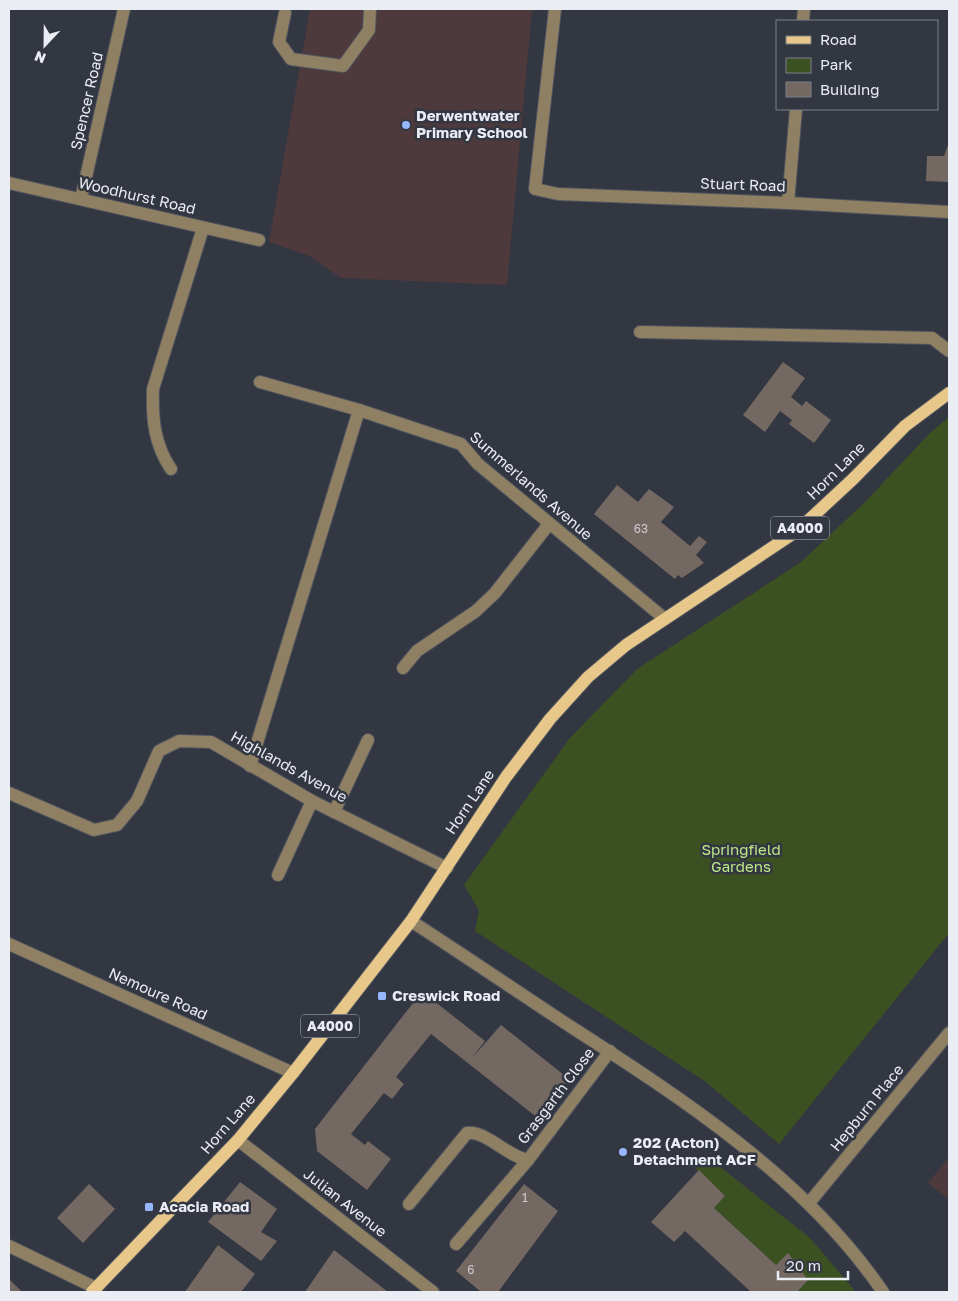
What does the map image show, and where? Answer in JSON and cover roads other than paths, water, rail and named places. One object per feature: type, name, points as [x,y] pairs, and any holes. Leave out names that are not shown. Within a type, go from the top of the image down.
[{"type":"main road","name":"Horn Lane","points":[[94,1290],[238,1140],[293,1073],[411,921],[497,790],[550,719],[588,677],[626,645],[796,531],[853,479],[905,426],[945,396]]},
{"type":"street","name":"Spencer Road","points":[[82,199],[124,9]]},
{"type":"street","points":[[285,13],[279,42],[291,58],[343,66],[369,30],[370,9]]},
{"type":"street","name":"Stuart Road","points":[[555,9],[535,189],[558,194],[788,203],[949,212]]},
{"type":"street","points":[[788,203],[796,110]]},
{"type":"street","name":"Woodhurst Road","points":[[9,183],[259,240]]},
{"type":"street","points":[[171,469],[162,457],[156,440],[152,405],[153,389],[203,228]]},
{"type":"street","points":[[640,332],[932,338],[949,351]]},
{"type":"street","name":"Summerlands Avenue","points":[[260,382],[359,410],[461,444],[478,464],[665,619]]},
{"type":"street","points":[[250,766],[359,410]]},
{"type":"street","points":[[403,668],[417,651],[476,611],[495,593],[549,524]]},
{"type":"street","points":[[334,812],[368,740]]},
{"type":"street","name":"Highlands Avenue","points":[[9,793],[94,830],[117,824],[137,801],[159,751],[179,741],[211,742],[312,801],[447,868]]},
{"type":"street","points":[[278,875],[312,801]]},
{"type":"street","points":[[411,921],[610,1051],[722,1128],[809,1203],[883,1292]]},
{"type":"street","name":"Nemoure Road","points":[[9,944],[293,1073]]},
{"type":"street","name":"Hepburn Place","points":[[809,1203],[949,1032]]},
{"type":"street","name":"Grasgarth Close","points":[[456,1244],[528,1160],[610,1051]]},
{"type":"street","points":[[409,1204],[467,1133],[480,1134],[510,1155],[528,1160]]},
{"type":"street","name":"Julian Avenue","points":[[238,1140],[433,1292]]},
{"type":"street","points":[[9,1246],[94,1290]]},
{"type":"place","name":"Derwentwater Primary School","points":[[406,125]]},
{"type":"place","name":"Creswick Road","points":[[382,996]]},
{"type":"place","name":"202 (Acton) Detachment ACF","points":[[623,1152]]},
{"type":"place","name":"Acacia Road","points":[[149,1207]]},
{"type":"park label","name":"Springfield Gardens","points":[[741,858]]}]
